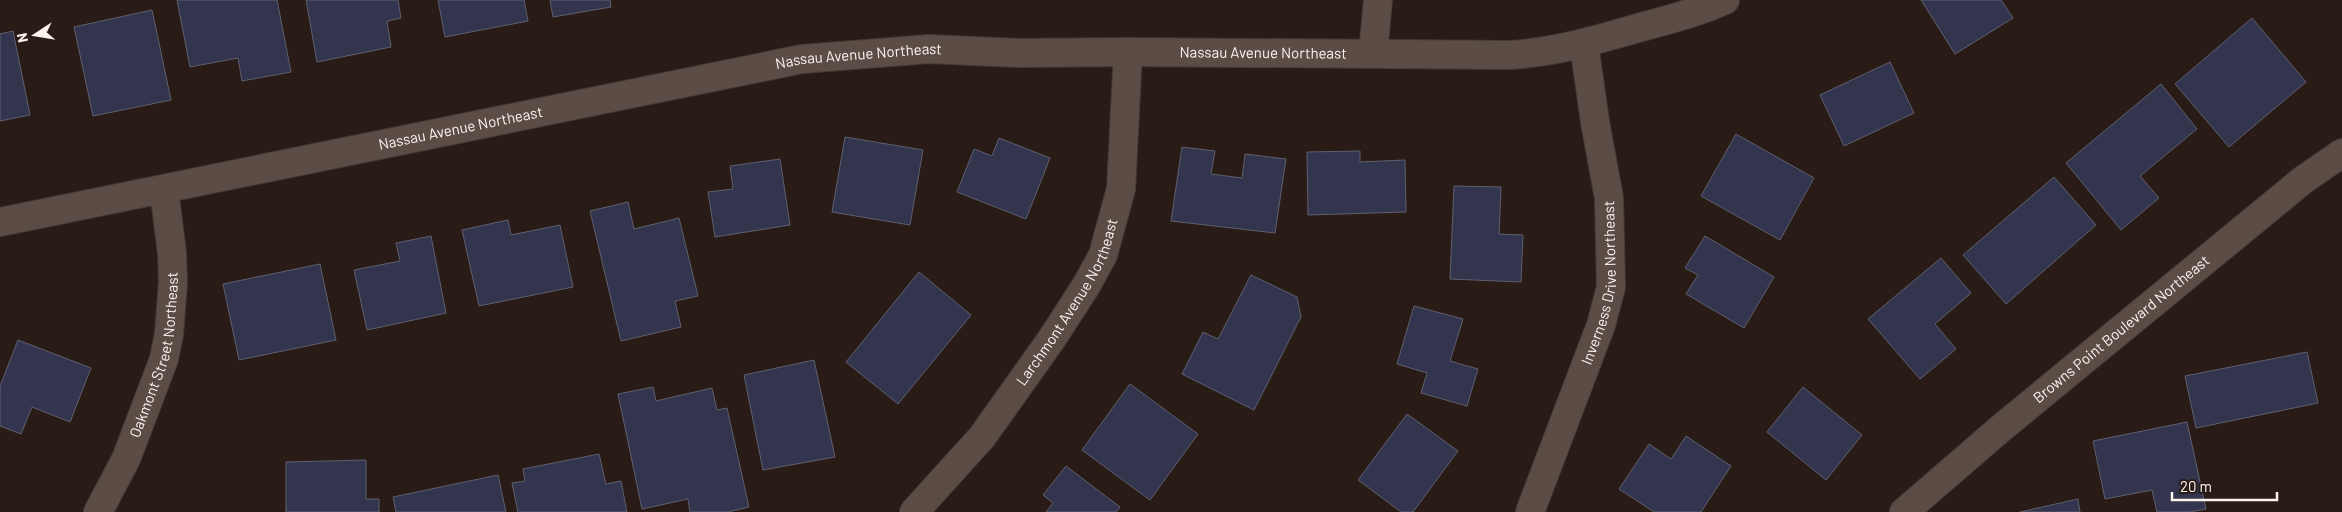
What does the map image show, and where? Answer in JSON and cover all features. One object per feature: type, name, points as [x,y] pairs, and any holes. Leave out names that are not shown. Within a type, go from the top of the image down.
[{"type":"street","points":[[1373,54],[1378,0]]},
{"type":"street","name":"Nassau Avenue Northeast","points":[[0,222],[802,59],[929,49],[1019,53],[1510,55],[1542,52],[1584,44],[1667,20],[1724,0]]},
{"type":"street","name":"Inverness Drive Northeast","points":[[1530,512],[1601,325],[1611,287],[1609,198],[1595,122],[1584,44]]},
{"type":"street","name":"Larchmont Avenue Northeast","points":[[914,512],[982,437],[1051,340],[1086,286],[1103,255],[1121,189],[1128,52]]},
{"type":"street","name":"Browns Point Boulevard Northeast","points":[[1904,512],[2000,429],[2303,180],[2342,153]]},
{"type":"street","name":"Oakmont Street Northeast","points":[[98,512],[126,458],[164,359],[169,334],[173,282],[172,253],[164,190]]},
{"type":"building","points":[[177,0],[277,0],[291,72],[242,81],[238,58],[190,67]]},
{"type":"building","points":[[306,0],[398,0],[401,18],[387,21],[391,47],[317,62]]},
{"type":"building","points":[[438,0],[524,0],[528,21],[445,37]]},
{"type":"building","points":[[550,0],[610,0],[611,7],[553,17]]},
{"type":"building","points":[[1921,0],[2001,0],[2013,18],[1955,54]]},
{"type":"building","points":[[152,10],[171,100],[93,116],[74,27]]},
{"type":"building","points":[[2252,18],[2306,82],[2229,147],[2175,84]]},
{"type":"building","points":[[13,31],[30,115],[0,121],[0,34]]},
{"type":"building","points":[[1890,62],[1914,113],[1844,146],[1820,95]]},
{"type":"building","points":[[2161,84],[2197,129],[2140,176],[2159,198],[2121,230],[2066,163]]},
{"type":"building","points":[[1736,134],[1814,178],[1780,240],[1701,196]]},
{"type":"building","points":[[845,137],[923,150],[910,225],[832,212]]},
{"type":"building","points":[[999,138],[1050,158],[1026,219],[957,192],[974,149],[992,156]]},
{"type":"building","points":[[1182,147],[1215,151],[1211,174],[1242,178],[1245,154],[1286,159],[1275,233],[1171,221]]},
{"type":"building","points":[[1360,151],[1360,162],[1405,160],[1406,212],[1308,215],[1307,152]]},
{"type":"building","points":[[780,159],[790,225],[715,237],[708,192],[733,189],[730,166]]},
{"type":"building","points":[[2054,177],[2096,225],[2006,304],[1963,255]]},
{"type":"building","points":[[1454,186],[1501,187],[1499,234],[1523,235],[1521,282],[1450,279]]},
{"type":"building","points":[[628,202],[634,229],[679,218],[698,296],[675,301],[681,327],[621,341],[590,211]]},
{"type":"building","points":[[508,220],[511,235],[560,225],[573,287],[479,306],[462,230]]},
{"type":"building","points":[[431,236],[446,313],[367,330],[354,270],[400,261],[396,243]]},
{"type":"building","points":[[1705,236],[1774,277],[1744,328],[1686,294],[1698,275],[1685,268]]},
{"type":"building","points":[[1941,258],[1971,293],[1935,324],[1956,349],[1920,379],[1868,319]]},
{"type":"building","points":[[320,264],[336,340],[239,360],[223,284]]},
{"type":"building","points":[[919,272],[971,315],[898,404],[846,362]]},
{"type":"building","points":[[1251,275],[1297,297],[1301,317],[1254,410],[1182,374],[1203,332],[1218,339]]},
{"type":"building","points":[[1414,306],[1463,319],[1450,361],[1478,369],[1467,406],[1421,393],[1427,373],[1397,364]]},
{"type":"building","points":[[18,340],[91,368],[70,422],[32,407],[21,434],[0,426],[0,386]]},
{"type":"building","points":[[2307,352],[2318,403],[2196,428],[2185,376]]},
{"type":"building","points":[[814,360],[835,457],[763,470],[744,375]]},
{"type":"building","points":[[1130,384],[1198,434],[1150,500],[1082,450]]},
{"type":"building","points":[[653,387],[656,401],[712,388],[717,410],[727,408],[749,507],[728,512],[690,512],[688,499],[642,509],[618,394]]},
{"type":"building","points":[[1803,387],[1862,435],[1826,480],[1767,432]]},
{"type":"building","points":[[1407,414],[1458,451],[1413,512],[1401,512],[1358,480]]},
{"type":"building","points":[[2187,422],[2206,509],[2189,512],[2157,512],[2152,490],[2105,499],[2093,441]]},
{"type":"building","points":[[1686,436],[1731,466],[1701,512],[1654,512],[1619,489],[1649,444],[1671,459]]},
{"type":"building","points":[[599,454],[606,484],[621,481],[627,512],[518,512],[512,483],[525,481],[523,469]]},
{"type":"building","points":[[366,460],[366,499],[379,499],[379,512],[286,512],[286,462]]},
{"type":"building","points":[[1066,466],[1120,507],[1116,512],[1046,512],[1053,503],[1043,495]]},
{"type":"building","points":[[498,475],[506,512],[396,512],[393,497]]},
{"type":"building","points":[[2078,499],[2080,512],[2020,512]]}]
